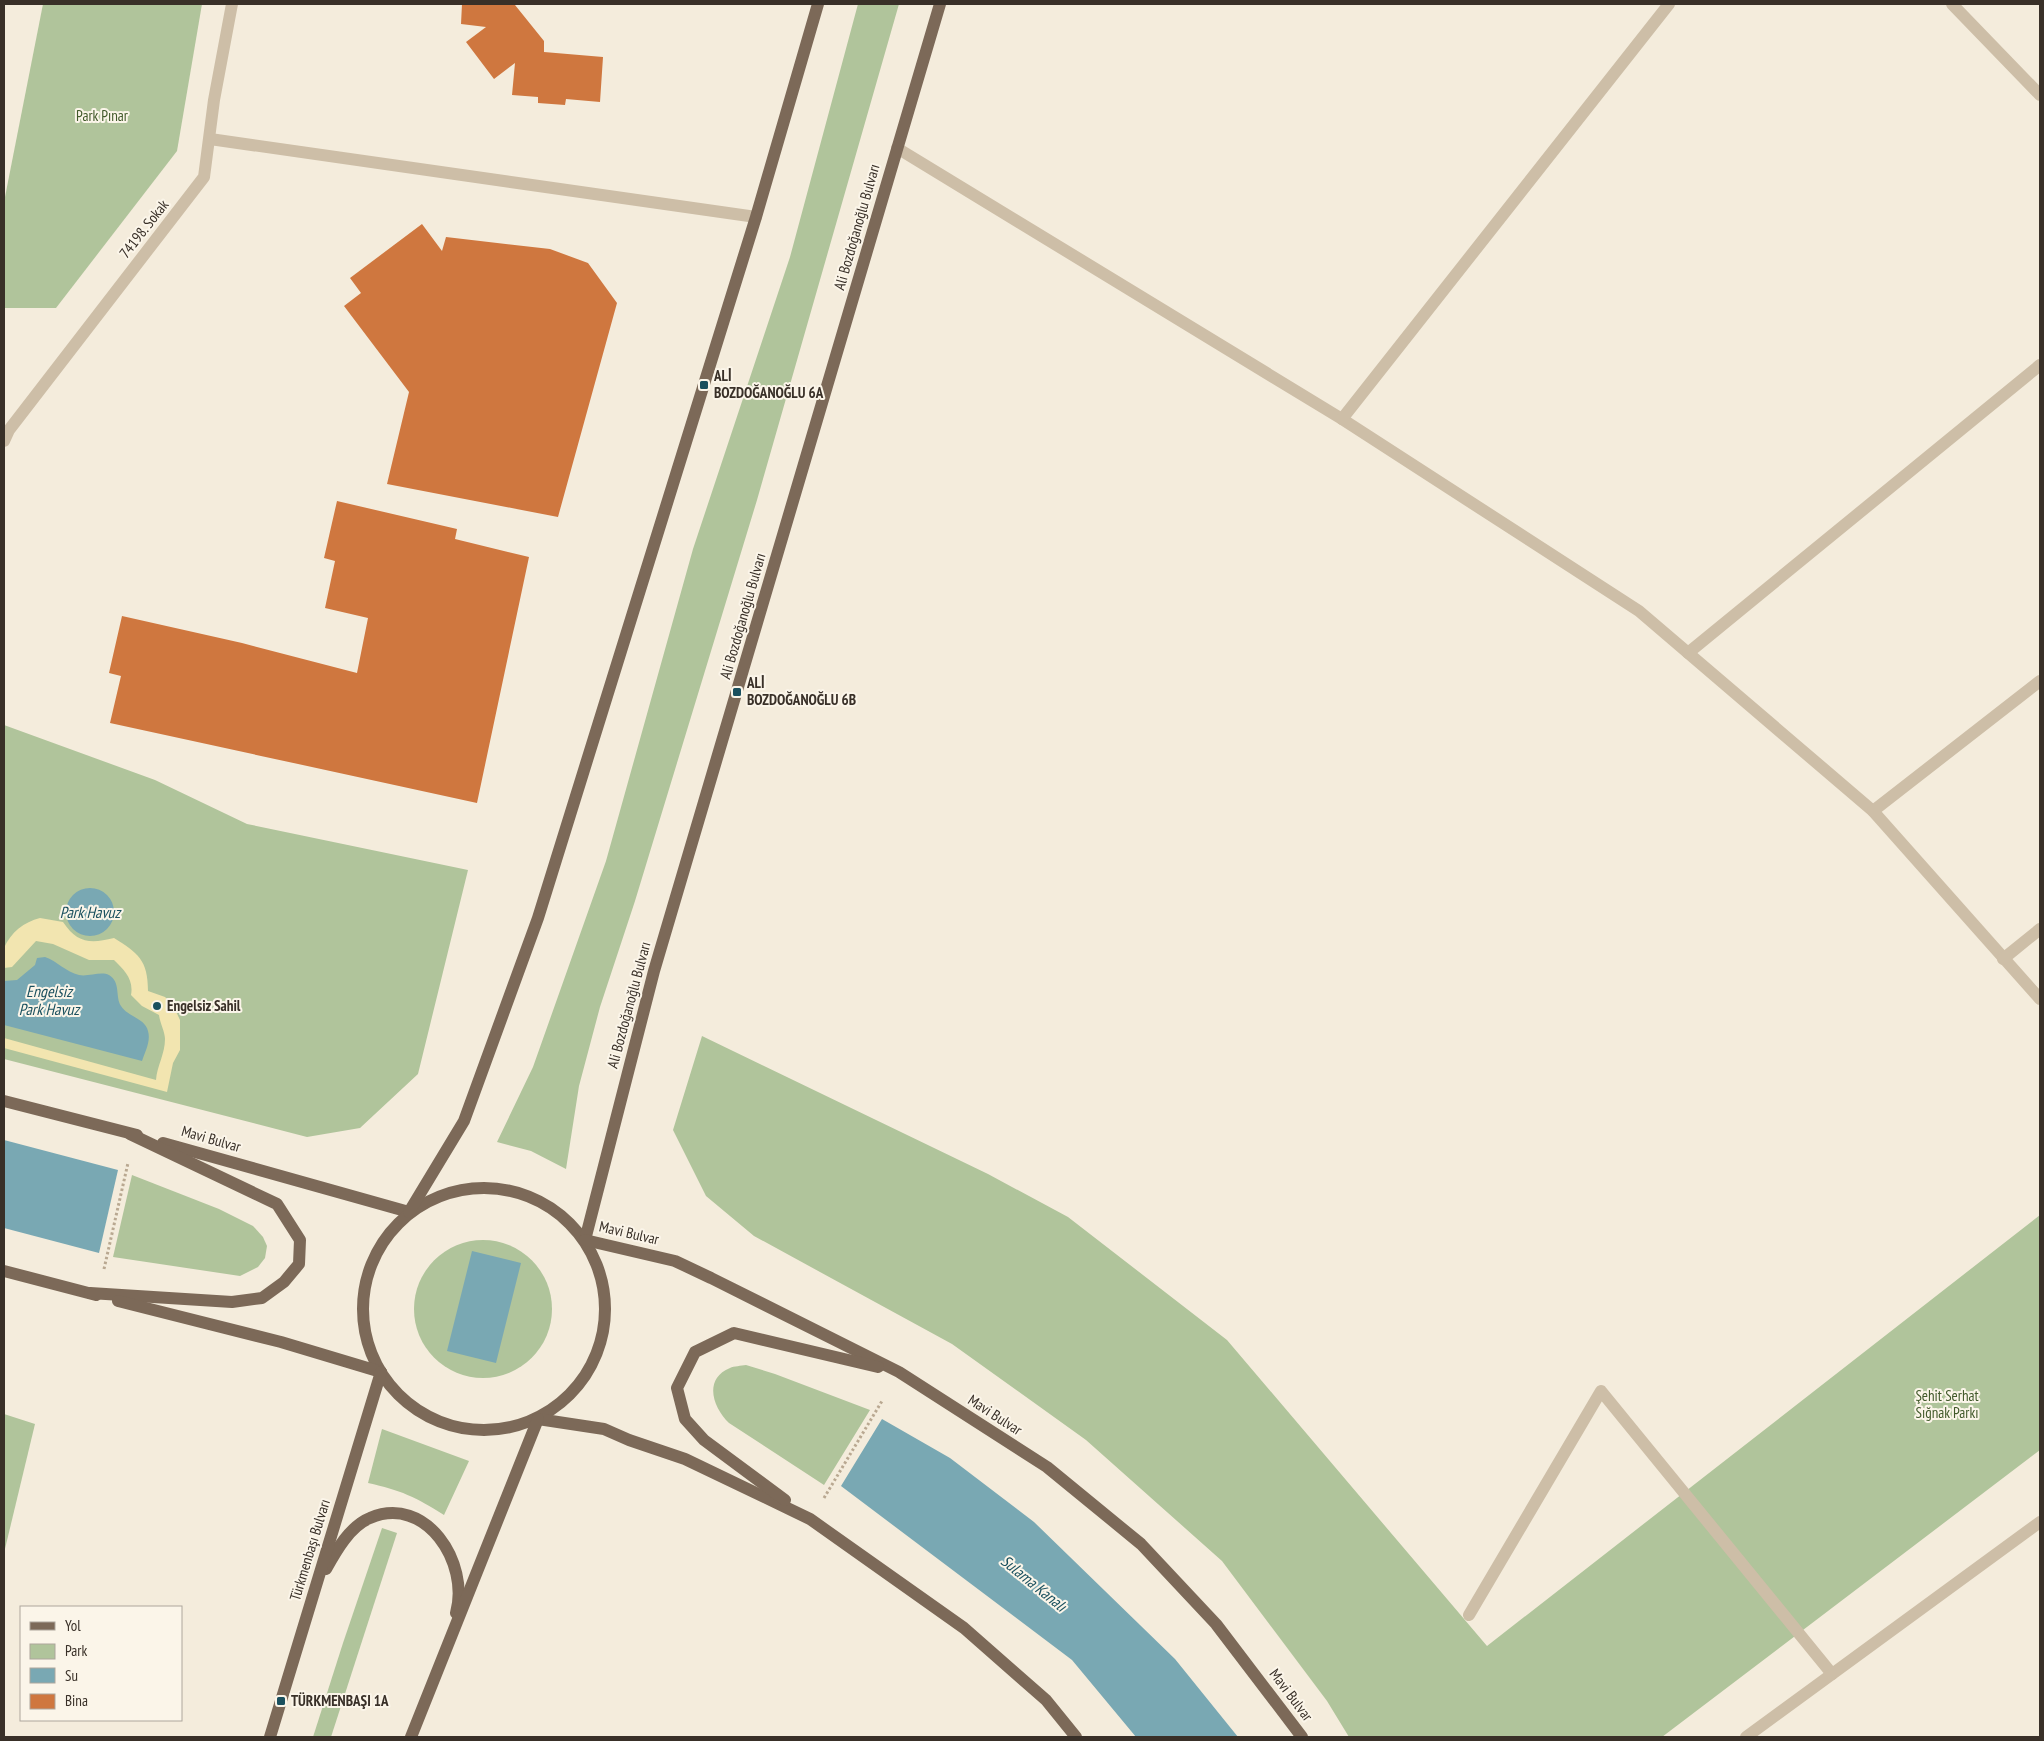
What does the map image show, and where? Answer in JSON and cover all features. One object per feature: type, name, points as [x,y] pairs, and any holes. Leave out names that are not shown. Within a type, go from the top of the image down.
[{"type":"main road","points":[[409,1212],[442,1193],[481,1186],[519,1192],[556,1210],[585,1240],[603,1278],[606,1320],[596,1360],[572,1394],[538,1419],[498,1430],[457,1428],[418,1412],[389,1386],[370,1352],[362,1314],[366,1276],[383,1240],[409,1212],[464,1121],[538,918],[756,217],[818,4]]},
{"type":"main road","name":"Ali Bozdoğanoğlu Bulvarı","points":[[585,1240],[654,971],[940,4]]},
{"type":"main road","name":"Mavi Bulvar","points":[[4,1101],[409,1212]]},
{"type":"main road","points":[[90,1293],[232,1302],[262,1298],[284,1282],[299,1264],[300,1240],[277,1204],[130,1134]]},
{"type":"main road","name":"Mavi Bulvar","points":[[585,1240],[675,1261],[900,1372],[1047,1468],[1141,1544],[1216,1624],[1302,1737]]},
{"type":"main road","points":[[4,1271],[281,1342],[381,1372]]},
{"type":"main road","points":[[900,1372],[734,1333],[694,1352],[677,1388],[685,1419],[704,1440],[810,1519],[964,1628],[1046,1700],[1076,1737]]},
{"type":"main road","name":"Türkmenbaşı Bulvarı","points":[[270,1737],[381,1372]]},
{"type":"main road","points":[[538,1419],[604,1429],[629,1440],[685,1458],[810,1519]]},
{"type":"main road","points":[[411,1737],[538,1419]]},
{"type":"main road","points":[[313,1594],[326,1567],[354,1529],[369,1518],[385,1513],[403,1512],[423,1521],[439,1537],[451,1556],[458,1580],[458,1608],[447,1647]]},
{"type":"street","name":"74198. Sokak","points":[[4,440],[15,422],[204,177],[214,100],[232,4]]},
{"type":"street","points":[[1342,419],[1669,4]]},
{"type":"street","points":[[1952,4],[2040,95]]},
{"type":"street","points":[[210,139],[756,217]]},
{"type":"street","points":[[897,148],[1342,419],[1639,611],[1873,811],[2040,999]]},
{"type":"street","points":[[1688,653],[2040,365]]},
{"type":"street","points":[[1873,811],[2040,681]]},
{"type":"street","points":[[2003,959],[2040,929]]},
{"type":"street","points":[[1469,1615],[1601,1391],[1832,1674]]},
{"type":"street","points":[[1746,1737],[2040,1522]]},
{"type":"path","points":[[103,1272],[129,1158]]},
{"type":"path","points":[[822,1501],[882,1401]]},
{"type":"green space","name":"Park Pınar","points":[[43,4],[202,4],[177,151],[56,308],[4,308],[4,202]]},
{"type":"green space","points":[[858,4],[899,4],[757,500],[635,901],[600,1007],[579,1086],[566,1169],[531,1151],[497,1142],[533,1067],[606,861],[693,549],[790,257]]},
{"type":"green space","points":[[4,725],[155,780],[247,824],[468,870],[418,1074],[360,1128],[307,1137],[4,1059]]},
{"type":"green space","name":"Şehit Serhat Sığnak Parkı","points":[[702,1036],[988,1174],[1068,1217],[1227,1340],[1487,1646],[2040,1215],[2040,1450],[1662,1737],[1349,1737],[1327,1701],[1222,1561],[1086,1440],[952,1344],[754,1236],[706,1196],[673,1130]]},
{"type":"green space","points":[[132,1175],[219,1209],[253,1226],[263,1237],[267,1246],[265,1258],[258,1267],[240,1276],[113,1257]]},
{"type":"green space","points":[[483,1240],[509,1246],[532,1260],[546,1283],[552,1309],[546,1335],[532,1358],[509,1372],[483,1378],[457,1372],[434,1358],[420,1335],[414,1309],[420,1283],[434,1260],[457,1246]]},
{"type":"green space","points":[[746,1365],[870,1410],[824,1485],[729,1423],[723,1417],[713,1394],[716,1379],[730,1368]]},
{"type":"green space","points":[[4,1414],[35,1424],[4,1553]]},
{"type":"green space","points":[[382,1429],[469,1461],[444,1515],[408,1495],[368,1483]]},
{"type":"green space","points":[[382,1528],[397,1533],[331,1737],[313,1737],[343,1643]]},
{"type":"sand","name":"Engelsiz Sahil","points":[[40,918],[63,922],[74,934],[85,940],[98,941],[114,938],[129,948],[140,959],[144,965],[148,980],[148,991],[165,997],[173,1005],[180,1020],[180,1050],[173,1063],[167,1092],[4,1048],[4,1038],[156,1080],[165,1039],[159,1015],[142,1006],[131,995],[130,980],[125,971],[114,960],[89,960],[53,944],[36,941],[12,967],[4,968],[3,950],[10,937],[23,925]]},
{"type":"water","name":"Park Havuz","points":[[85,888],[95,888],[104,892],[110,898],[114,912],[110,926],[104,932],[95,936],[85,936],[76,932],[70,926],[66,917],[66,907],[70,898],[76,892]]},
{"type":"water","name":"Engelsiz Park Havuz","points":[[45,957],[79,975],[106,974],[113,978],[121,1006],[144,1023],[148,1031],[148,1043],[142,1061],[4,1025],[4,981],[17,980],[35,965],[37,958]]},
{"type":"water","points":[[4,1140],[118,1170],[99,1253],[4,1228]]},
{"type":"water","points":[[472,1251],[521,1263],[496,1363],[447,1351]]},
{"type":"water","name":"Sulama Kanalı","points":[[882,1419],[950,1458],[1034,1522],[1175,1659],[1238,1737],[1136,1737],[1072,1660],[841,1486]]},
{"type":"building","points":[[462,4],[515,5],[544,41],[544,52],[603,57],[600,102],[566,99],[565,105],[538,103],[538,97],[512,95],[515,63],[494,79],[466,42],[486,27],[461,24]]},
{"type":"building","points":[[422,224],[442,251],[446,237],[550,249],[588,263],[617,303],[558,517],[387,484],[409,392],[344,306],[361,293],[350,278]]},
{"type":"building","points":[[337,501],[457,529],[455,539],[529,557],[477,803],[110,723],[121,676],[109,673],[122,616],[242,643],[357,673],[368,618],[325,608],[335,561],[324,558]]},
{"type":"place","name":"ALİ BOZDOĞANOĞLU 6A","points":[[704,385]]},
{"type":"place","name":"ALİ BOZDOĞANOĞLU 6B","points":[[737,692]]},
{"type":"place","name":"Engelsiz Sahil","points":[[157,1006]]},
{"type":"place","name":"TÜRKMENBAŞI 1A","points":[[281,1701]]}]
